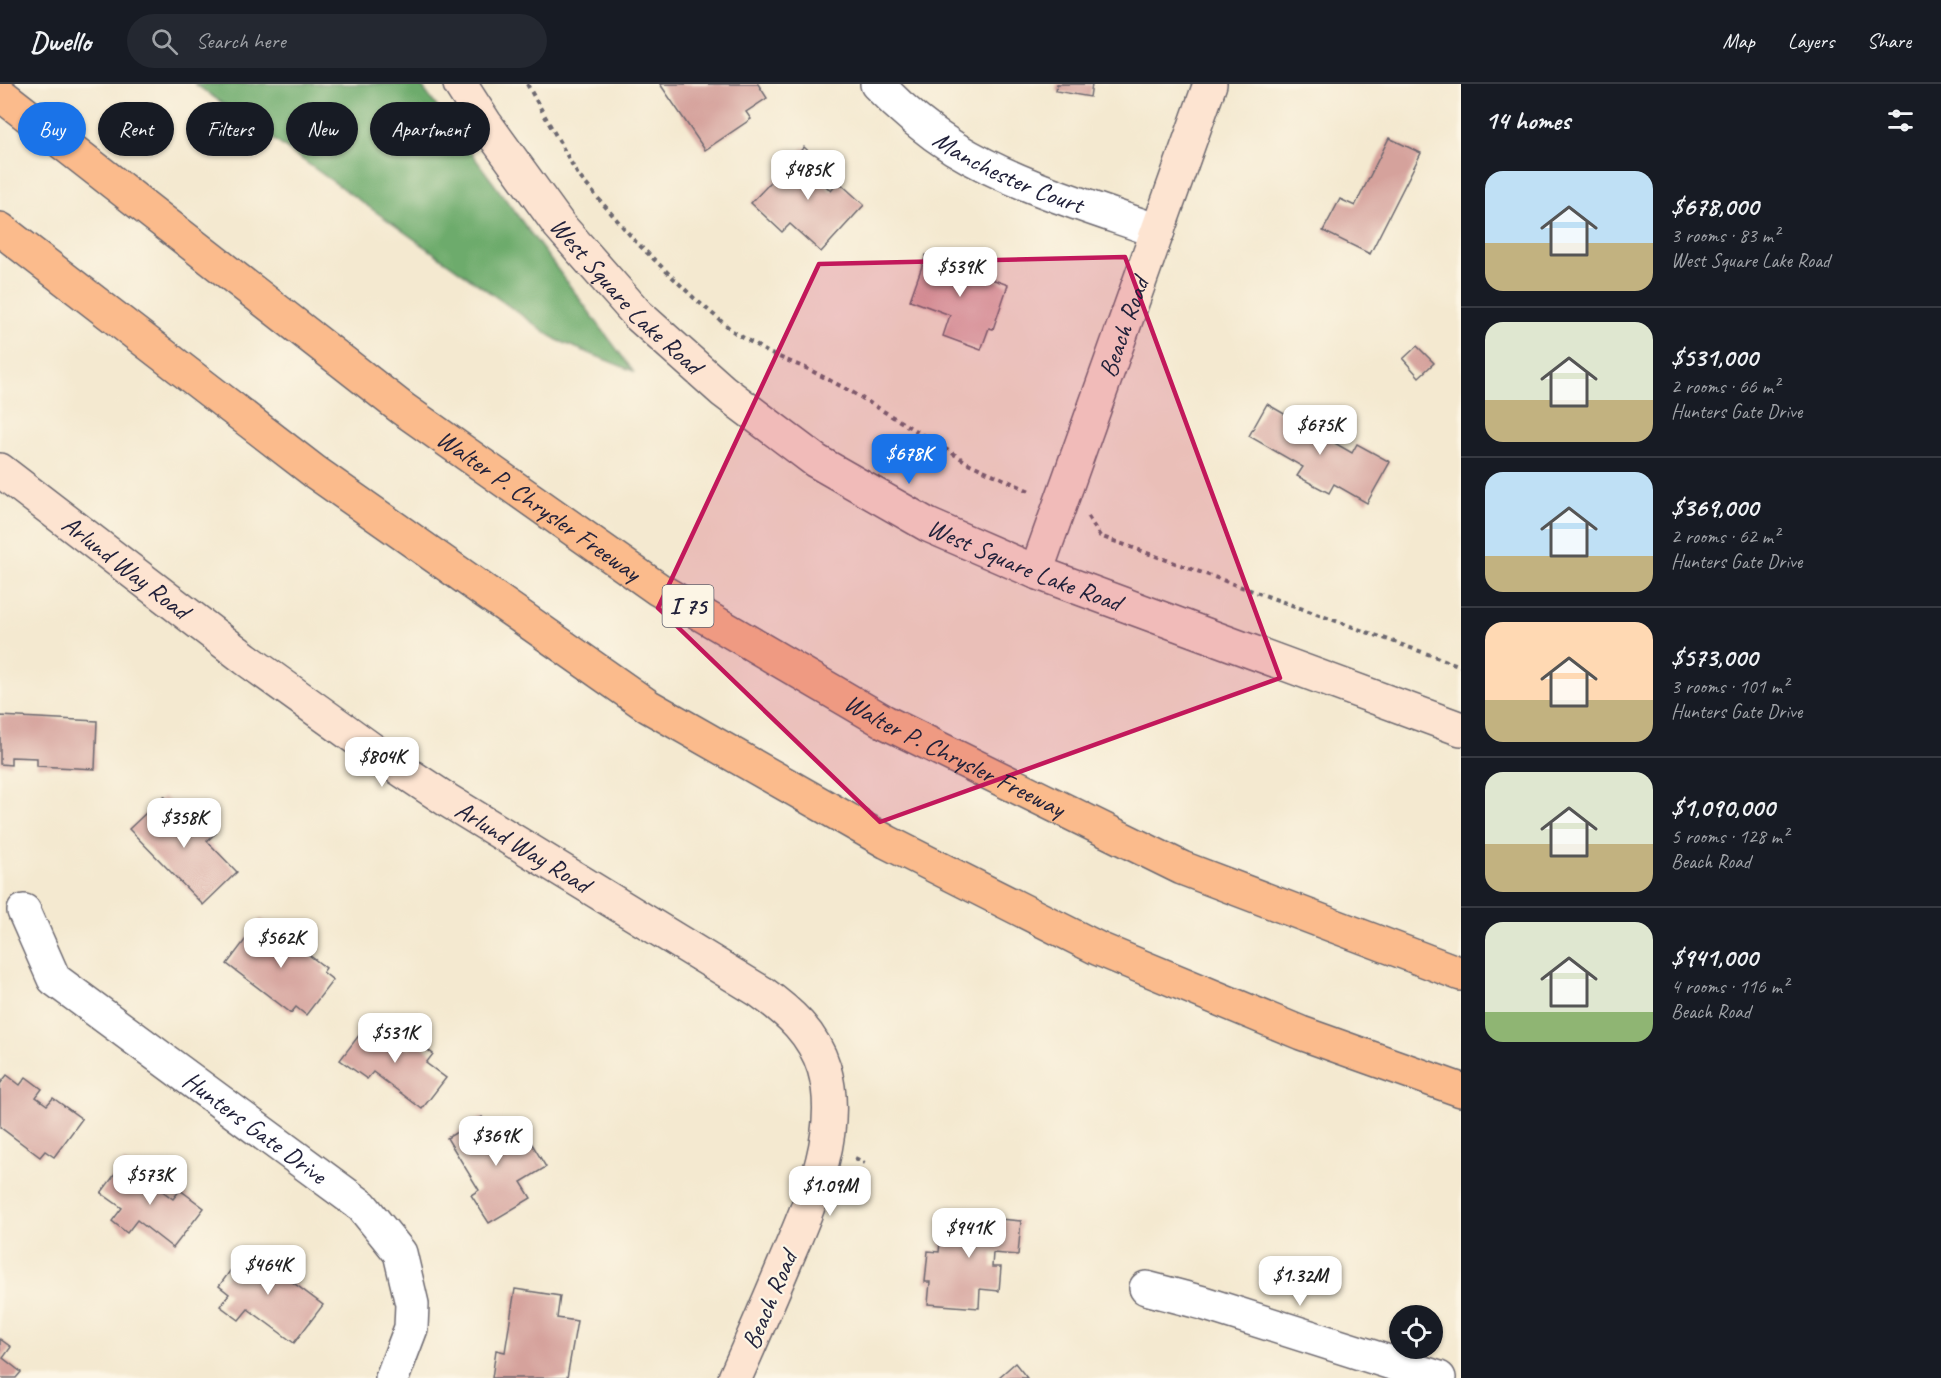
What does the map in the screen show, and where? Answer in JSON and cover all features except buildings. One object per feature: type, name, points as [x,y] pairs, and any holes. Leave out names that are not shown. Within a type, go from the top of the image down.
[{"type":"highway","name":"Walter P. Chrysler Freeway","points":[[0,94],[403,409],[658,589],[885,722],[1182,868],[1461,974]]},
{"type":"highway","points":[[0,229],[315,472],[648,706],[887,842],[1099,949],[1301,1034],[1461,1090]]},
{"type":"street","name":"West Square Lake Road","points":[[460,84],[485,123],[559,225],[638,315],[723,391],[816,461],[927,525],[1036,572],[1461,729]]},
{"type":"street","name":"Manchester Court","points":[[877,84],[925,128],[999,172],[1158,231]]},
{"type":"street","name":"Beach Road","points":[[1036,572],[1210,84]]},
{"type":"street","name":"Arlund Way Road","points":[[0,470],[246,659],[386,759],[447,800],[761,992],[793,1017],[806,1031],[815,1047]]},
{"type":"street","name":"Hunters Gate Drive","points":[[24,911],[54,979],[362,1206],[400,1253],[412,1304],[411,1328],[392,1378]]},
{"type":"street","name":"Beach Road","points":[[735,1378],[798,1232],[821,1165],[829,1114],[828,1090],[824,1067],[815,1047]]},
{"type":"street","points":[[1146,1288],[1203,1303],[1438,1378]]},
{"type":"path","points":[[527,84],[578,176],[636,242],[694,298],[734,332],[769,353],[808,369],[852,392],[970,464],[1034,493]]},
{"type":"path","points":[[1085,512],[1100,536],[1461,666]]},
{"type":"highlighted area","points":[[1125,257],[1280,678],[880,822],[658,608],[819,264]]},
{"type":"green space","points":[[195,84],[420,84],[433,102],[370,102],[370,156],[473,156],[633,371],[557,340],[297,156],[358,156],[358,102],[286,102],[286,148],[274,140],[274,102],[220,102]]}]
